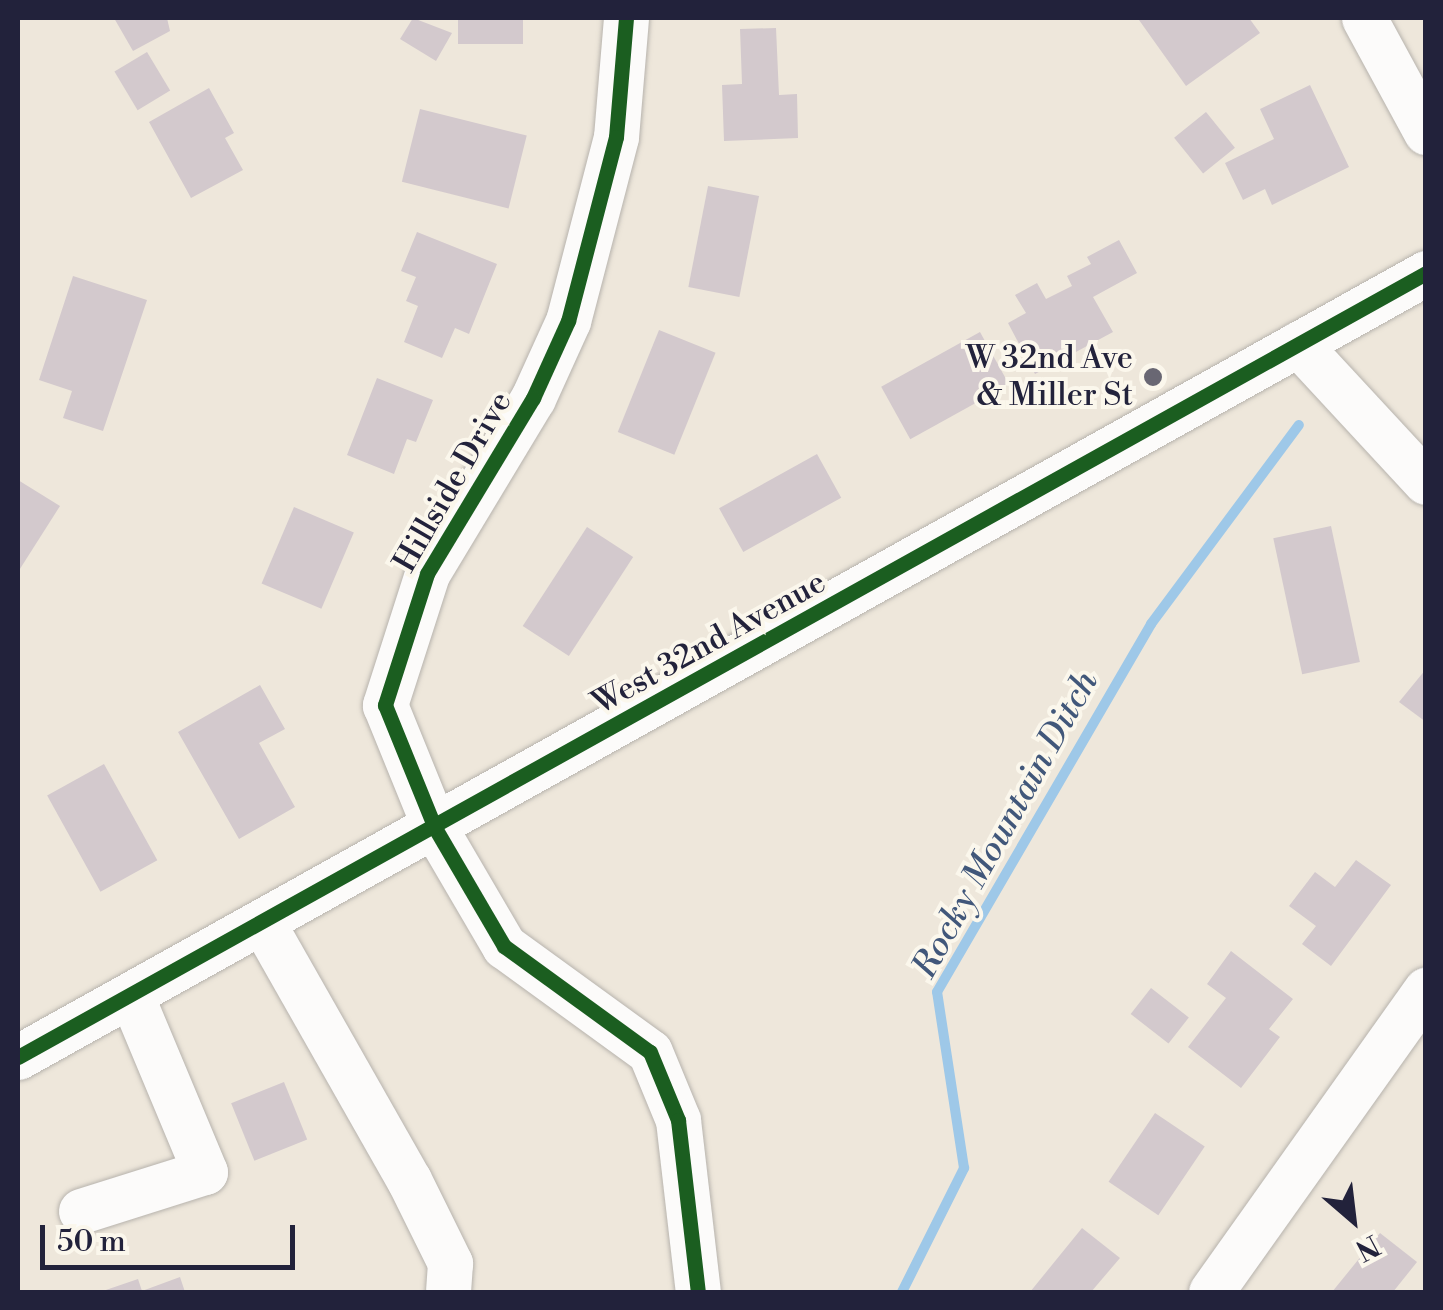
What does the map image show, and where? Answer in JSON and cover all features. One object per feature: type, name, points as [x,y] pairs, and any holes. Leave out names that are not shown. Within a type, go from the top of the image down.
[{"type":"street","name":"Hillside Drive","points":[[626,18],[616,137],[568,321],[533,398],[427,574],[394,664],[385,705],[435,828],[504,946],[650,1052],[678,1120],[698,1292]]},
{"type":"street","points":[[1364,18],[1426,132]]},
{"type":"street","name":"West 32nd Avenue","points":[[18,1057],[264,925],[1426,273]]},
{"type":"street","points":[[1298,344],[1426,482]]},
{"type":"street","points":[[264,925],[410,1180],[450,1263],[448,1290]]},
{"type":"street","points":[[1211,1292],[1426,990]]},
{"type":"street","points":[[81,1211],[206,1172],[131,995]]},
{"type":"building","points":[[114,18],[167,18],[170,31],[133,51]]},
{"type":"building","points":[[413,18],[452,33],[436,61],[400,39]]},
{"type":"building","points":[[458,18],[523,18],[523,44],[458,44]]},
{"type":"building","points":[[1249,18],[1260,33],[1186,86],[1139,20]]},
{"type":"building","points":[[776,28],[779,95],[797,94],[798,138],[724,141],[722,85],[742,84],[740,29]]},
{"type":"building","points":[[147,52],[170,91],[138,110],[114,72]]},
{"type":"building","points":[[1310,85],[1349,167],[1272,205],[1265,189],[1243,200],[1225,163],[1274,139],[1260,109]]},
{"type":"building","points":[[209,88],[234,133],[225,138],[243,170],[191,198],[149,122]]},
{"type":"building","points":[[420,109],[527,136],[509,208],[402,182]]},
{"type":"building","points":[[1206,112],[1235,148],[1203,174],[1174,138]]},
{"type":"building","points":[[708,186],[759,196],[739,297],[688,287]]},
{"type":"building","points":[[417,232],[497,264],[469,334],[455,328],[442,358],[404,342],[418,306],[406,301],[416,277],[401,271]]},
{"type":"building","points":[[1119,240],[1137,273],[1093,297],[1113,332],[1035,374],[1008,323],[1026,313],[1015,295],[1037,283],[1046,299],[1072,286],[1067,276],[1091,264],[1087,257]]},
{"type":"building","points":[[73,276],[147,300],[103,431],[63,418],[72,391],[39,380]]},
{"type":"building","points":[[659,330],[716,353],[674,455],[618,432]]},
{"type":"building","points":[[980,332],[1009,384],[910,439],[881,387]]},
{"type":"building","points":[[377,378],[433,400],[416,442],[407,439],[394,474],[347,455]]},
{"type":"building","points":[[817,454],[841,498],[743,552],[719,508]]},
{"type":"building","points":[[18,480],[60,506],[18,572]]},
{"type":"building","points":[[294,507],[354,532],[321,609],[262,583]]},
{"type":"building","points":[[1331,526],[1360,662],[1302,674],[1273,538]]},
{"type":"building","points":[[587,527],[633,557],[569,656],[523,626]]},
{"type":"building","points":[[1426,669],[1426,722],[1399,702]]},
{"type":"building","points":[[260,685],[285,729],[259,743],[295,807],[239,839],[178,732]]},
{"type":"building","points":[[104,764],[157,860],[100,892],[47,796]]},
{"type":"building","points":[[1356,860],[1391,885],[1331,966],[1302,944],[1316,926],[1289,906],[1315,872],[1335,887]]},
{"type":"building","points":[[1231,951],[1293,999],[1269,1029],[1280,1037],[1241,1088],[1188,1047],[1226,998],[1207,984]]},
{"type":"building","points":[[1151,988],[1189,1018],[1169,1044],[1131,1014]]},
{"type":"building","points":[[284,1082],[307,1139],[254,1161],[231,1103]]},
{"type":"building","points":[[1155,1113],[1205,1147],[1158,1215],[1109,1182]]},
{"type":"building","points":[[1082,1228],[1120,1258],[1091,1292],[1030,1292]]},
{"type":"building","points":[[1380,1233],[1417,1262],[1393,1292],[1332,1292]]},
{"type":"building","points":[[180,1277],[185,1292],[100,1292],[138,1279],[142,1291]]},
{"type":"waterway","name":"Rocky Mountain Ditch","points":[[902,1292],[964,1168],[937,992],[1151,624],[1299,425]]},
{"type":"cycle path","points":[[626,18],[616,137],[568,321],[533,398],[427,574],[385,705],[435,828],[504,946],[650,1052],[678,1120],[698,1292]]},
{"type":"cycle path","points":[[18,1057],[1426,273]]},
{"type":"place","name":"W 32nd Ave & Miller St","points":[[1153,377]]}]
